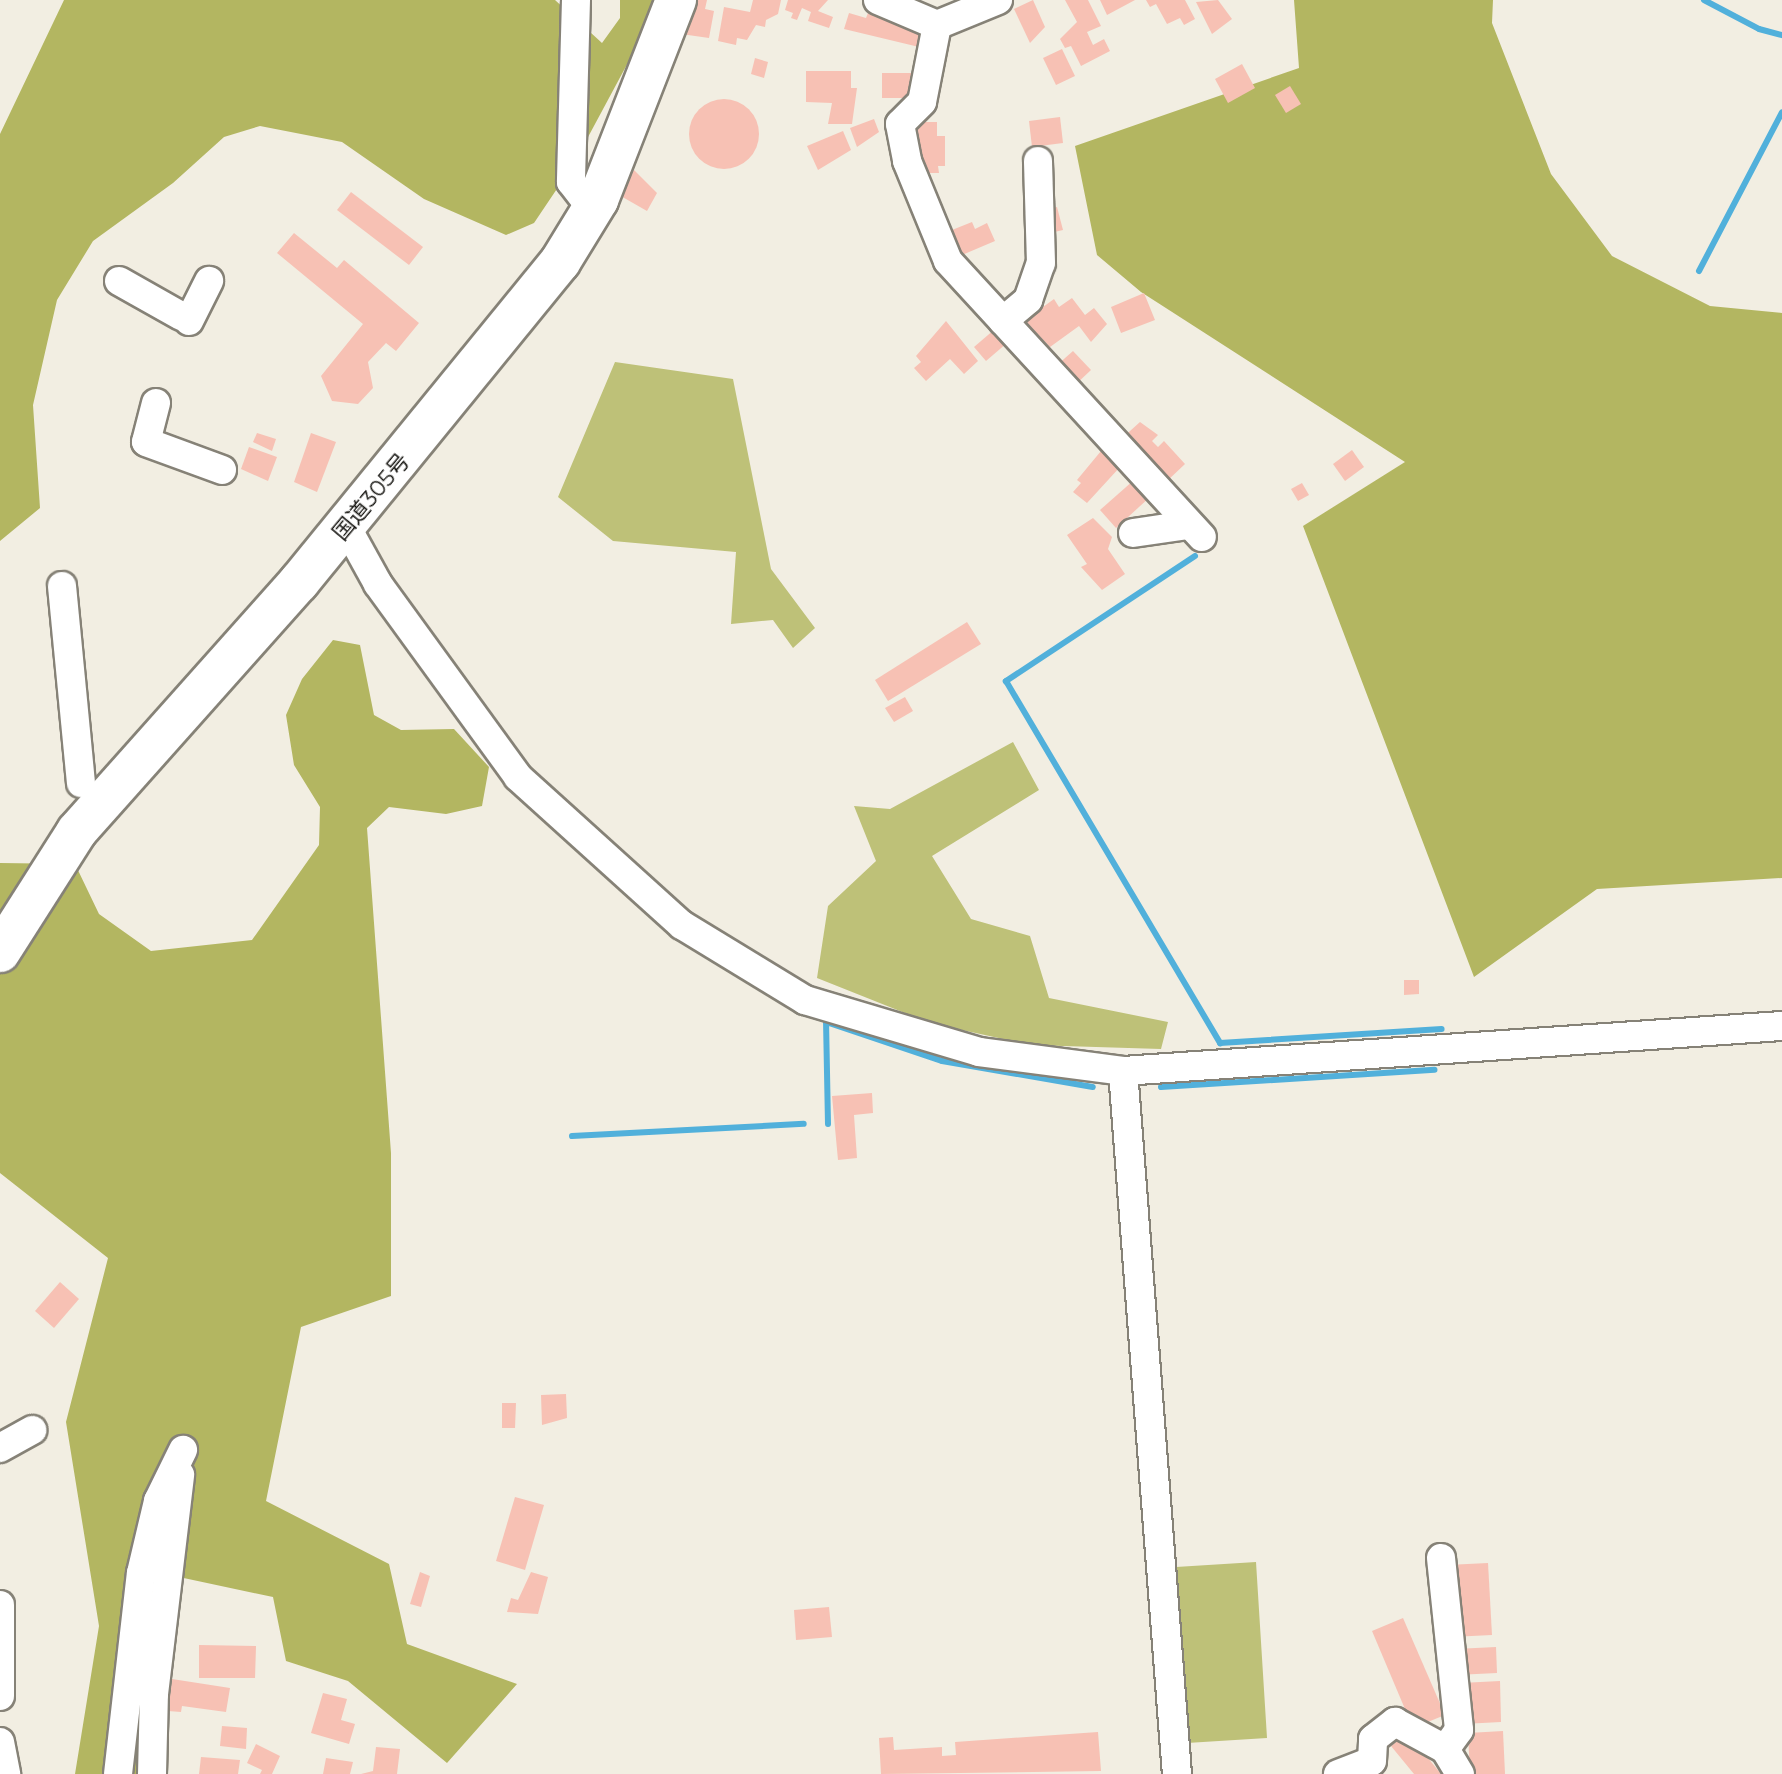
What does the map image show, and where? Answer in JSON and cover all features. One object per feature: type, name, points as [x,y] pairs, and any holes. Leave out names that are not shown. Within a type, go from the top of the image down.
[{"type":"highway","name":"国道305号","points":[[0,952],[77,831],[346,526],[550,274],[592,209],[676,0]]},
{"type":"street","points":[[576,0],[571,182],[592,209]]},
{"type":"street","points":[[878,0],[937,25],[998,0]]},
{"type":"street","points":[[937,25],[922,102],[900,124],[907,161],[948,261],[1195,531],[1133,533]]},
{"type":"street","points":[[1003,321],[1028,300],[1041,263],[1038,161]]},
{"type":"street","points":[[119,281],[185,318],[209,281]]},
{"type":"street","points":[[156,403],[146,442],[222,470]]},
{"type":"street","points":[[346,526],[378,584],[518,777],[682,925],[805,1000],[979,1052],[1123,1071],[1782,1026]]},
{"type":"street","points":[[62,586],[81,783]]},
{"type":"street","points":[[1123,1071],[1177,1774]]},
{"type":"street","points":[[0,1448],[32,1430]]},
{"type":"street","points":[[118,1774],[141,1573],[158,1501],[183,1450],[154,1694],[152,1774]]},
{"type":"street","points":[[1441,1558],[1459,1730],[1445,1749]]},
{"type":"street","points":[[0,1605],[0,1696]]},
{"type":"street","points":[[1338,1774],[1372,1761],[1373,1739],[1395,1722],[1445,1749],[1460,1774]]},
{"type":"street","points":[[0,1742],[6,1774]]},
{"type":"green space","points":[[64,0],[555,0],[602,43],[620,18],[620,0],[653,0],[638,44],[573,165],[534,223],[506,235],[424,199],[342,142],[260,126],[224,137],[173,183],[93,241],[57,300],[33,405],[40,508],[0,541],[0,134]]},
{"type":"green space","points":[[1294,0],[1493,0],[1492,23],[1551,174],[1612,256],[1710,306],[1782,313],[1782,878],[1597,889],[1474,977],[1303,526],[1405,462],[1141,292],[1097,255],[1075,146],[1299,68]]},
{"type":"green space","points":[[615,362],[733,379],[771,569],[815,628],[793,648],[773,620],[731,624],[736,552],[613,541],[558,497]]},
{"type":"green space","points":[[333,640],[360,645],[374,715],[401,730],[454,729],[489,767],[482,806],[446,814],[389,807],[367,828],[391,1153],[391,1296],[301,1327],[266,1501],[389,1564],[407,1644],[517,1684],[447,1763],[348,1681],[286,1661],[273,1597],[179,1577],[146,1774],[75,1774],[99,1626],[66,1422],[108,1258],[0,1173],[0,863],[75,864],[99,914],[151,951],[252,940],[319,845],[320,807],[294,765],[286,715],[302,679]]},
{"type":"green space","points":[[1013,742],[1039,790],[932,856],[971,919],[1030,936],[1049,998],[1168,1022],[1161,1049],[1031,1045],[930,1023],[817,978],[828,906],[876,861],[854,806],[890,809]]},
{"type":"green space","points":[[1256,1562],[1267,1738],[1187,1743],[1176,1567]]},
{"type":"building","points":[[694,0],[707,0],[705,9],[714,11],[709,38],[681,34]]},
{"type":"building","points":[[753,0],[781,0],[778,14],[766,20],[765,27],[756,25],[747,40],[737,38],[736,45],[718,41],[724,7],[750,12]]},
{"type":"building","points":[[788,0],[828,0],[818,11],[833,17],[829,28],[808,21],[811,12],[802,8],[797,20],[791,18],[793,13],[785,10]]},
{"type":"building","points":[[1033,0],[1045,27],[1030,43],[1014,9]]},
{"type":"building","points":[[1065,0],[1088,0],[1101,26],[1087,32],[1093,45],[1104,39],[1110,51],[1081,66],[1071,46],[1065,48],[1060,39],[1077,22]]},
{"type":"building","points":[[1100,0],[1135,0],[1107,15]]},
{"type":"building","points":[[1146,0],[1185,0],[1195,19],[1184,25],[1180,18],[1167,24],[1156,4],[1150,7]]},
{"type":"building","points":[[1218,0],[1232,19],[1212,34],[1196,2]]},
{"type":"building","points":[[849,13],[866,18],[868,13],[924,29],[919,47],[844,29]]},
{"type":"building","points":[[1062,49],[1075,76],[1056,85],[1043,58]]},
{"type":"building","points":[[755,58],[768,62],[764,78],[751,74]]},
{"type":"building","points":[[1242,64],[1255,88],[1228,103],[1215,79]]},
{"type":"building","points":[[806,71],[851,71],[851,88],[857,88],[852,124],[828,124],[832,103],[806,102]]},
{"type":"building","points":[[882,73],[912,73],[911,98],[882,98]]},
{"type":"building","points":[[1290,86],[1301,104],[1286,113],[1275,95]]},
{"type":"building","points":[[731,99],[753,114],[759,134],[757,148],[749,159],[738,167],[717,169],[699,159],[691,148],[689,127],[699,109],[710,101]]},
{"type":"building","points":[[1060,117],[1063,143],[1032,147],[1029,121]]},
{"type":"building","points":[[874,119],[879,132],[857,147],[850,128]]},
{"type":"building","points":[[916,122],[937,122],[937,136],[945,136],[945,166],[938,166],[939,173],[923,173],[917,167]]},
{"type":"building","points":[[843,131],[851,150],[818,170],[807,146]]},
{"type":"building","points":[[634,170],[657,193],[647,211],[619,195]]},
{"type":"building","points":[[351,192],[423,247],[409,265],[337,210]]},
{"type":"building","points":[[1057,207],[1063,230],[1046,234],[1040,211]]},
{"type":"building","points":[[972,222],[975,229],[987,223],[995,241],[962,255],[952,230]]},
{"type":"building","points":[[294,233],[337,268],[344,260],[419,323],[396,351],[386,343],[368,362],[373,388],[358,404],[332,401],[321,376],[363,324],[277,253]]},
{"type":"building","points":[[1144,293],[1155,320],[1121,333],[1111,307]]},
{"type":"building","points":[[1072,298],[1085,315],[1094,308],[1107,324],[1091,342],[1079,326],[1050,347],[1020,316],[1039,302],[1043,307],[1054,299],[1059,307]]},
{"type":"building","points":[[946,321],[978,361],[964,374],[950,359],[926,381],[914,368],[921,362],[916,356]]},
{"type":"building","points":[[995,329],[1007,343],[986,361],[974,347]]},
{"type":"building","points":[[1073,351],[1091,370],[1074,386],[1056,366]]},
{"type":"building","points":[[1140,422],[1158,435],[1152,441],[1158,447],[1164,441],[1185,464],[1166,482],[1120,440]]},
{"type":"building","points":[[257,433],[276,439],[272,451],[253,442]]},
{"type":"building","points":[[311,433],[336,442],[317,492],[294,482]]},
{"type":"building","points":[[249,447],[277,457],[268,481],[241,469]]},
{"type":"building","points":[[1352,450],[1364,467],[1345,481],[1333,464]]},
{"type":"building","points":[[1101,451],[1120,467],[1087,503],[1073,492],[1081,483],[1077,480]]},
{"type":"building","points":[[1134,480],[1150,497],[1116,528],[1100,510]]},
{"type":"building","points":[[1302,483],[1309,495],[1298,501],[1291,489]]},
{"type":"building","points":[[1093,518],[1112,537],[1108,549],[1125,574],[1102,590],[1081,567],[1087,564],[1067,535]]},
{"type":"building","points":[[967,622],[981,644],[888,701],[875,680]]},
{"type":"building","points":[[905,697],[913,711],[894,722],[885,708]]},
{"type":"building","points":[[1404,980],[1419,980],[1419,994],[1404,995]]},
{"type":"building","points":[[872,1093],[873,1113],[854,1115],[857,1158],[838,1160],[832,1096]]},
{"type":"building","points":[[60,1282],[79,1299],[54,1328],[35,1311]]},
{"type":"building","points":[[566,1394],[567,1418],[542,1425],[541,1395]]},
{"type":"building","points":[[502,1403],[516,1403],[515,1428],[502,1428]]},
{"type":"building","points":[[515,1497],[544,1505],[525,1570],[496,1561]]},
{"type":"building","points":[[1488,1563],[1492,1635],[1451,1637],[1447,1565]]},
{"type":"building","points":[[420,1572],[430,1576],[421,1607],[410,1604]]},
{"type":"building","points":[[531,1572],[548,1577],[538,1614],[507,1612],[511,1598],[518,1600]]},
{"type":"building","points":[[829,1607],[832,1637],[796,1640],[794,1610]]},
{"type":"building","points":[[1403,1618],[1445,1715],[1413,1728],[1372,1631]]},
{"type":"building","points":[[199,1645],[256,1646],[255,1678],[199,1678]]},
{"type":"building","points":[[1496,1647],[1497,1673],[1456,1675],[1455,1649]]},
{"type":"building","points":[[172,1679],[230,1688],[226,1712],[182,1706],[181,1712],[168,1711]]},
{"type":"building","points":[[1500,1681],[1501,1722],[1463,1724],[1461,1683]]},
{"type":"building","points":[[323,1693],[347,1699],[341,1720],[355,1724],[349,1744],[311,1733]]},
{"type":"building","points":[[222,1726],[247,1728],[246,1749],[220,1746]]},
{"type":"building","points":[[1503,1731],[1505,1774],[1470,1774],[1468,1733]]},
{"type":"building","points":[[1098,1732],[1101,1771],[881,1774],[879,1738],[893,1737],[894,1750],[942,1747],[942,1756],[956,1755],[955,1742]]},
{"type":"building","points":[[1401,1738],[1408,1747],[1414,1741],[1441,1774],[1414,1774],[1391,1746]]},
{"type":"building","points":[[256,1744],[280,1756],[272,1774],[260,1774],[262,1770],[247,1763]]},
{"type":"building","points":[[376,1747],[400,1749],[397,1774],[361,1774],[373,1771]]},
{"type":"building","points":[[201,1757],[240,1760],[238,1774],[199,1774]]},
{"type":"building","points":[[326,1758],[353,1762],[350,1774],[323,1774]]},
{"type":"waterway","points":[[1704,0],[1759,29],[1782,35]]},
{"type":"waterway","points":[[1699,271],[1782,112]]},
{"type":"waterway","points":[[1195,556],[1006,681],[1220,1043],[1442,1029]]},
{"type":"waterway","points":[[828,1124],[826,1022],[942,1061],[1093,1087]]},
{"type":"waterway","points":[[1161,1087],[1434,1070]]},
{"type":"waterway","points":[[572,1136],[804,1124]]}]
